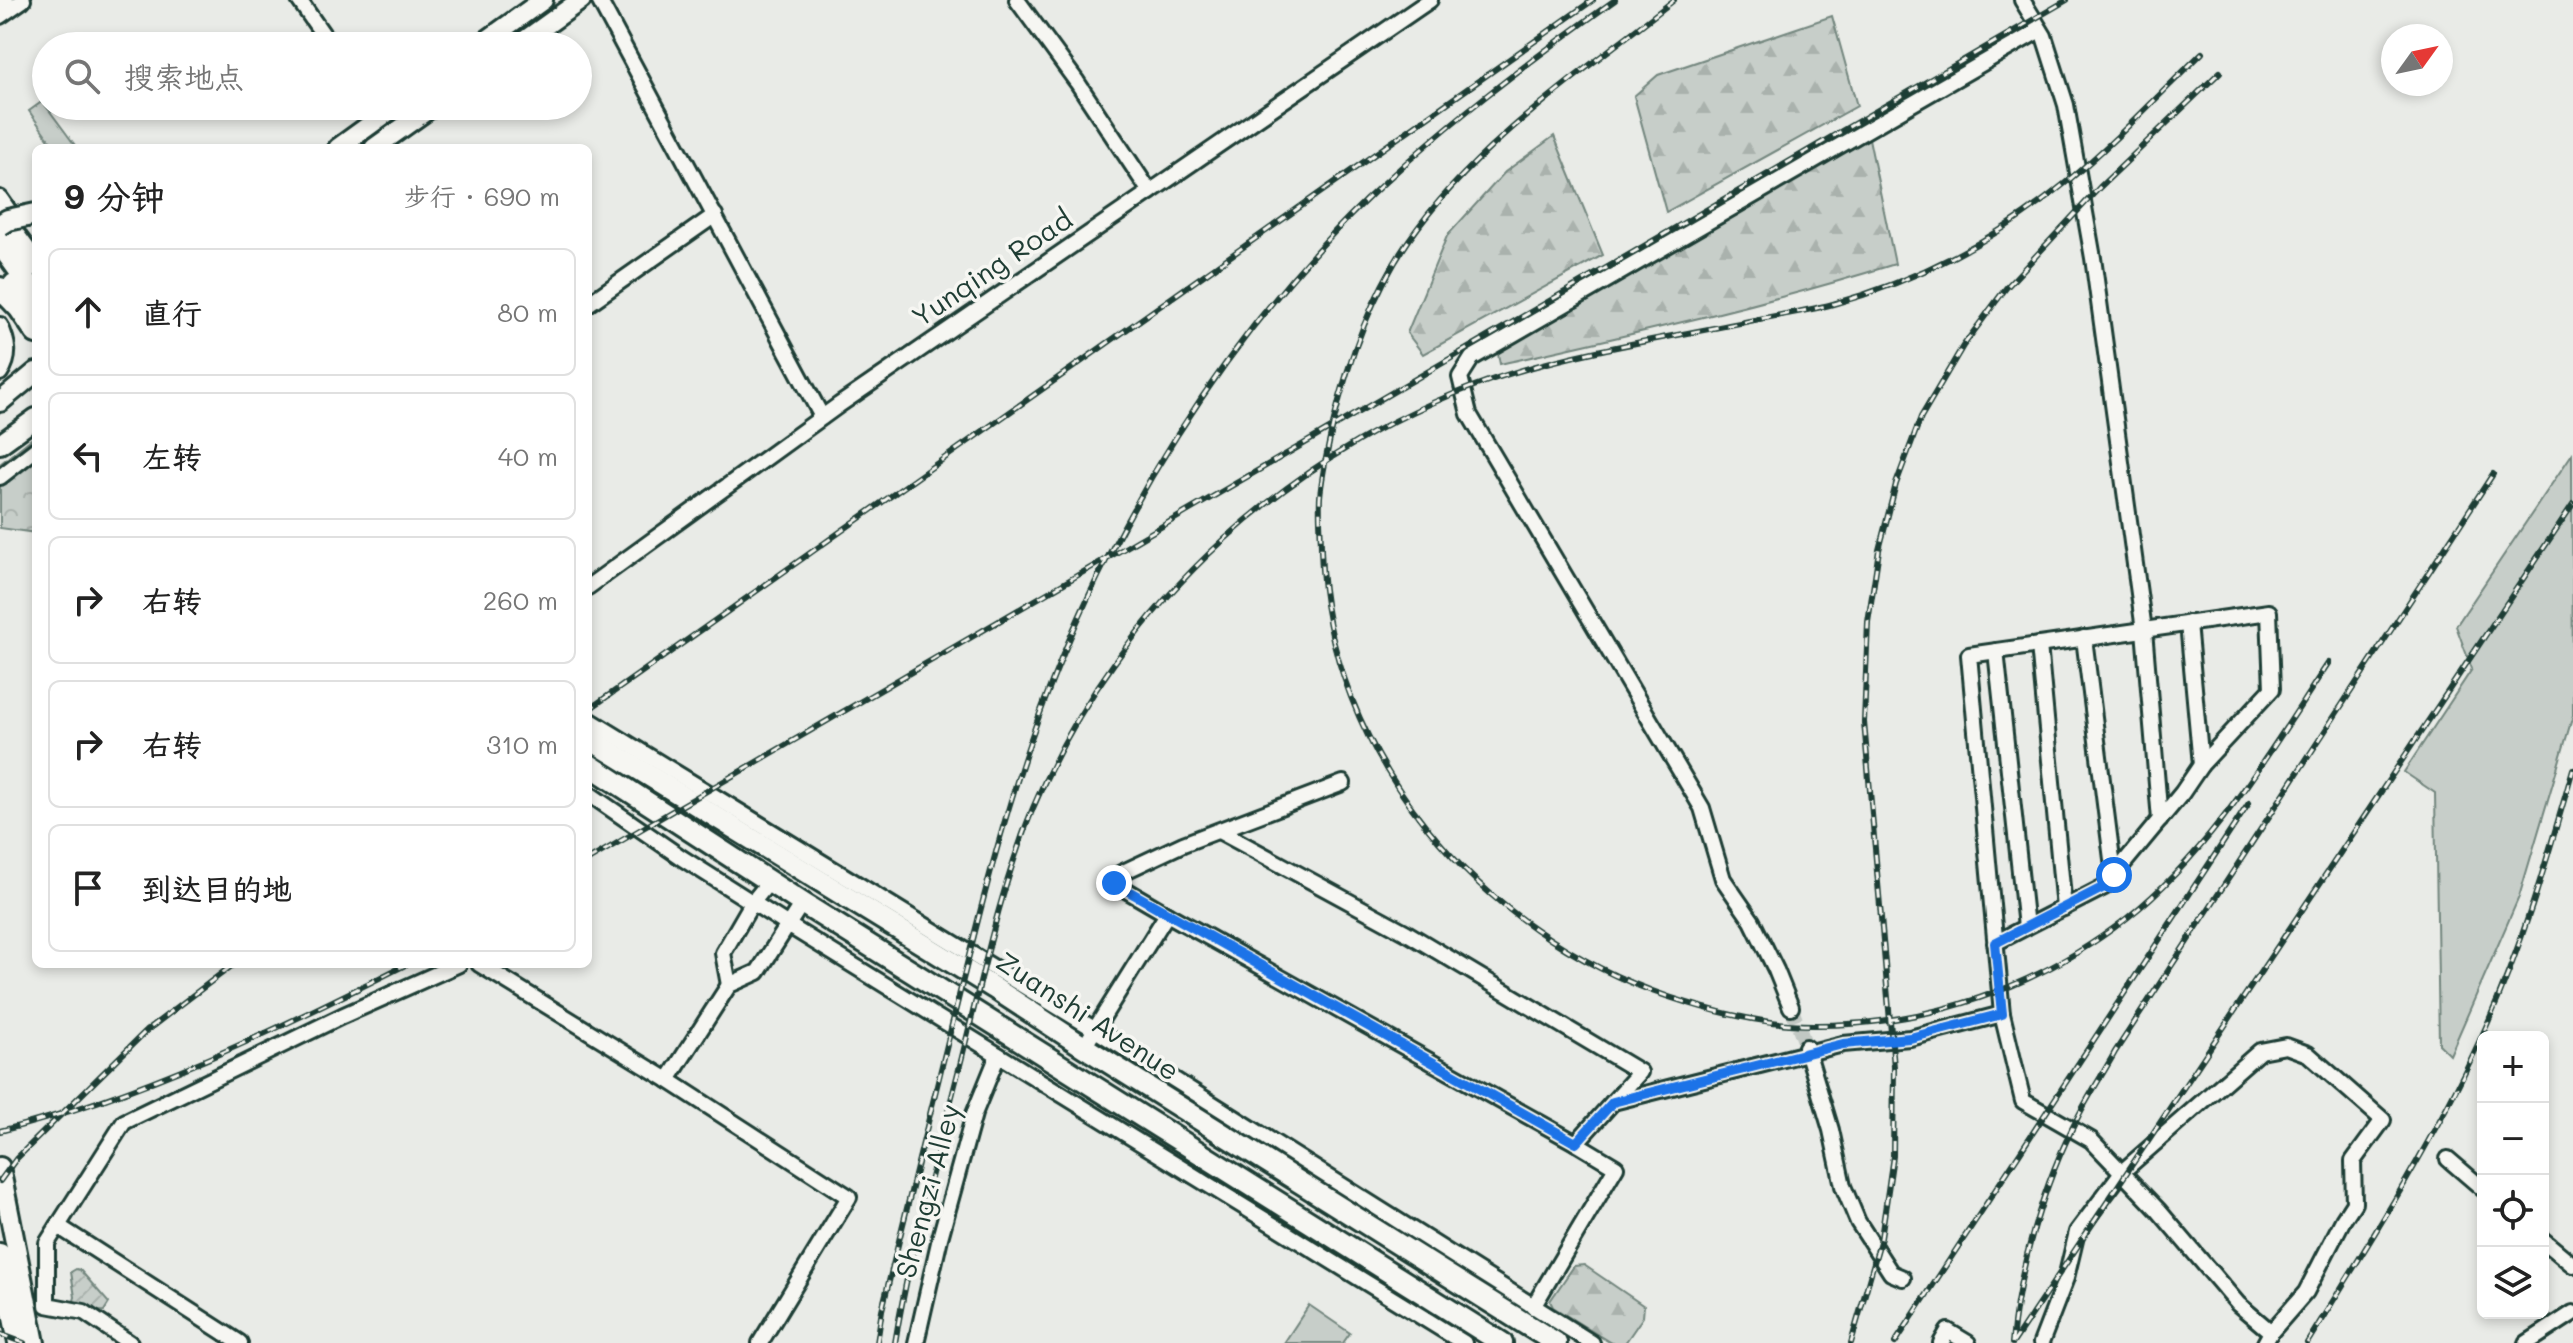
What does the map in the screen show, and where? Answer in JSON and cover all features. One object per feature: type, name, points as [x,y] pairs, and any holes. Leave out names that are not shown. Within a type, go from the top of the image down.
[{"type":"highway","points":[[0,225],[32,215]]},
{"type":"highway","points":[[0,216],[32,260]]},
{"type":"highway","points":[[0,244],[32,288]]},
{"type":"highway","points":[[0,265],[32,309]]},
{"type":"highway","points":[[0,288],[32,327]]},
{"type":"highway","name":"Zuanshi Avenue","points":[[592,740],[1084,1047],[1390,1228],[1558,1337]]},
{"type":"highway","name":"Zuanshi Avenue","points":[[592,767],[802,903],[1502,1343]]},
{"type":"main road","points":[[498,32],[543,0]]},
{"type":"main road","points":[[536,32],[581,0]]},
{"type":"main road","points":[[342,144],[368,120]]},
{"type":"main road","points":[[380,144],[413,120]]},
{"type":"main road","points":[[0,402],[32,375]]},
{"type":"main road","points":[[0,444],[32,421]]},
{"type":"main road","points":[[0,1167],[35,1343]]},
{"type":"main road","points":[[0,1253],[29,1309],[18,1343]]},
{"type":"street","points":[[0,4],[6,0]]},
{"type":"street","points":[[0,16],[23,0]]},
{"type":"street","points":[[299,0],[321,32]]},
{"type":"street","points":[[599,0],[822,417]]},
{"type":"street","points":[[1017,0],[1077,82],[1150,192]]},
{"type":"street","name":"Yunqing Road","points":[[592,584],[822,417],[1430,0]]},
{"type":"street","points":[[2022,0],[2040,30],[2066,105],[2093,258],[2144,630],[2160,820]]},
{"type":"street","points":[[1791,1007],[1752,921],[1723,879],[1702,808],[1469,414],[1460,377],[1472,358],[2040,30]]},
{"type":"street","points":[[0,198],[32,245]]},
{"type":"street","points":[[592,301],[715,215]]},
{"type":"street","points":[[0,325],[8,351],[0,373]]},
{"type":"street","points":[[0,477],[32,452]]},
{"type":"street","points":[[1995,943],[2104,887],[2201,765],[2272,689],[2269,612],[1969,655],[1995,943],[2002,1014],[2023,1101],[2091,1140],[2122,1172],[2159,1211],[2268,1337],[2306,1292],[2354,1203],[2353,1161],[2383,1120],[2308,1054],[2286,1046],[2260,1051],[2122,1172],[2077,1232],[2066,1278],[2041,1343]]},
{"type":"street","points":[[2188,623],[2201,765]]},
{"type":"street","points":[[2084,638],[2114,875]]},
{"type":"street","points":[[2039,645],[2064,908]]},
{"type":"street","points":[[1996,651],[2026,927]]},
{"type":"street","points":[[592,721],[1094,1029],[1390,1228],[1533,1307],[1558,1337],[1592,1343]]},
{"type":"street","points":[[1343,783],[1121,873],[1114,883],[1616,1167],[1533,1307]]},
{"type":"street","points":[[592,796],[752,903],[1464,1343]]},
{"type":"street","points":[[1219,831],[1407,933],[1640,1072],[1576,1143]]},
{"type":"street","points":[[729,985],[723,953],[752,903],[769,882]]},
{"type":"street","points":[[668,1080],[729,985],[758,972],[802,903]]},
{"type":"street","points":[[1084,1047],[1167,914]]},
{"type":"street","points":[[130,1343],[84,1312],[29,1309],[47,1243],[124,1122],[342,1016],[450,968]]},
{"type":"street","points":[[486,968],[668,1080],[849,1197],[760,1343]]},
{"type":"street","points":[[1613,1102],[1807,1049],[1910,1038],[2002,1014]]},
{"type":"street","points":[[1807,1049],[1831,1130],[1843,1186],[1858,1222],[1891,1273],[1903,1278]]},
{"type":"street","name":"Shengzi Alley","points":[[916,1343],[940,1238],[974,1114],[998,1055]]},
{"type":"street","points":[[2448,1159],[2477,1184]]},
{"type":"street","points":[[58,1226],[240,1343]]},
{"type":"street","points":[[2549,1245],[2573,1265]]},
{"type":"street","points":[[2527,1343],[2573,1313]]},
{"type":"street","points":[[1941,1343],[1948,1331],[1968,1343]]},
{"type":"green space","points":[[1832,16],[1857,106],[1666,212],[1634,96],[1658,75]]},
{"type":"green space","points":[[35,120],[57,120],[74,144],[52,144]]},
{"type":"green space","points":[[1867,129],[1895,264],[1748,306],[1500,364],[1496,344]]},
{"type":"green space","points":[[1554,136],[1603,255],[1423,354],[1407,333],[1447,236],[1505,172]]},
{"type":"green space","points":[[32,438],[32,532],[0,528],[0,464]]},
{"type":"green space","points":[[2572,454],[2573,715],[2519,897],[2450,1055],[2439,1044],[2435,793],[2404,772],[2472,669],[2456,626]]},
{"type":"green space","points":[[1584,1265],[1644,1306],[1643,1317],[1625,1343],[1611,1343],[1553,1307],[1550,1301],[1574,1266]]},
{"type":"green space","points":[[76,1269],[109,1303],[104,1311],[73,1304],[75,1297],[71,1272]]},
{"type":"green space","points":[[1309,1305],[1350,1333],[1343,1343],[1284,1343]]},
{"type":"tunnel","points":[[1791,1007],[1806,1046]]},
{"type":"railway","points":[[592,707],[1593,0]]},
{"type":"railway","points":[[877,1343],[882,1310],[967,963],[1017,780],[1070,639],[1101,570],[1137,502],[1219,372],[1265,311],[1314,254],[1366,200],[1425,146],[1518,71],[1615,0]]},
{"type":"railway","points":[[1674,0],[1498,140],[1436,205],[1395,261],[1372,306],[1346,377],[1333,425],[1320,497],[1321,550],[1330,625],[1351,697],[1384,765],[1426,826],[1477,881],[1535,929],[1600,968],[1704,1008],[1758,1020],[1813,1025],[1855,1024],[1939,1010],[2018,983],[2056,964],[2093,943],[2158,891],[2213,831],[2238,798],[2329,662]]},
{"type":"railway","points":[[592,858],[2067,0]]},
{"type":"railway","points":[[895,1343],[916,1239],[992,937],[1010,872],[1033,808],[1069,734],[1114,664],[1166,599],[1224,540],[1289,487],[1358,441],[1432,403],[1509,374],[1572,357],[1833,304],[1895,283],[1955,256],[2011,223],[2064,184],[2117,137],[2202,53]]},
{"type":"railway","points":[[1851,1343],[1881,1238],[1893,1156],[1894,1067],[1864,722],[1868,622],[1879,550],[1896,484],[1921,417],[1963,346],[2006,288],[2100,187],[2220,72]]},
{"type":"railway","points":[[2012,1343],[2020,1286],[2034,1227],[2054,1169],[2087,1101],[2115,1052],[2493,474]]},
{"type":"railway","points":[[2013,1343],[2573,504]]},
{"type":"railway","points":[[2307,1343],[2421,1155],[2481,1038],[2521,939],[2573,769]]},
{"type":"railway","points":[[1895,1343],[2249,803]]},
{"type":"railway","points":[[0,1181],[16,1159],[146,1031],[229,968]]},
{"type":"railway","points":[[0,1131],[104,1100],[208,1059],[399,968]]},
{"type":"railway","points":[[0,1334],[24,1343]]},
{"type":"route","points":[[1114,883],[1576,1143],[1613,1102],[1843,1044],[1910,1038],[2002,1014],[1995,943],[2104,887],[2114,875]]}]
